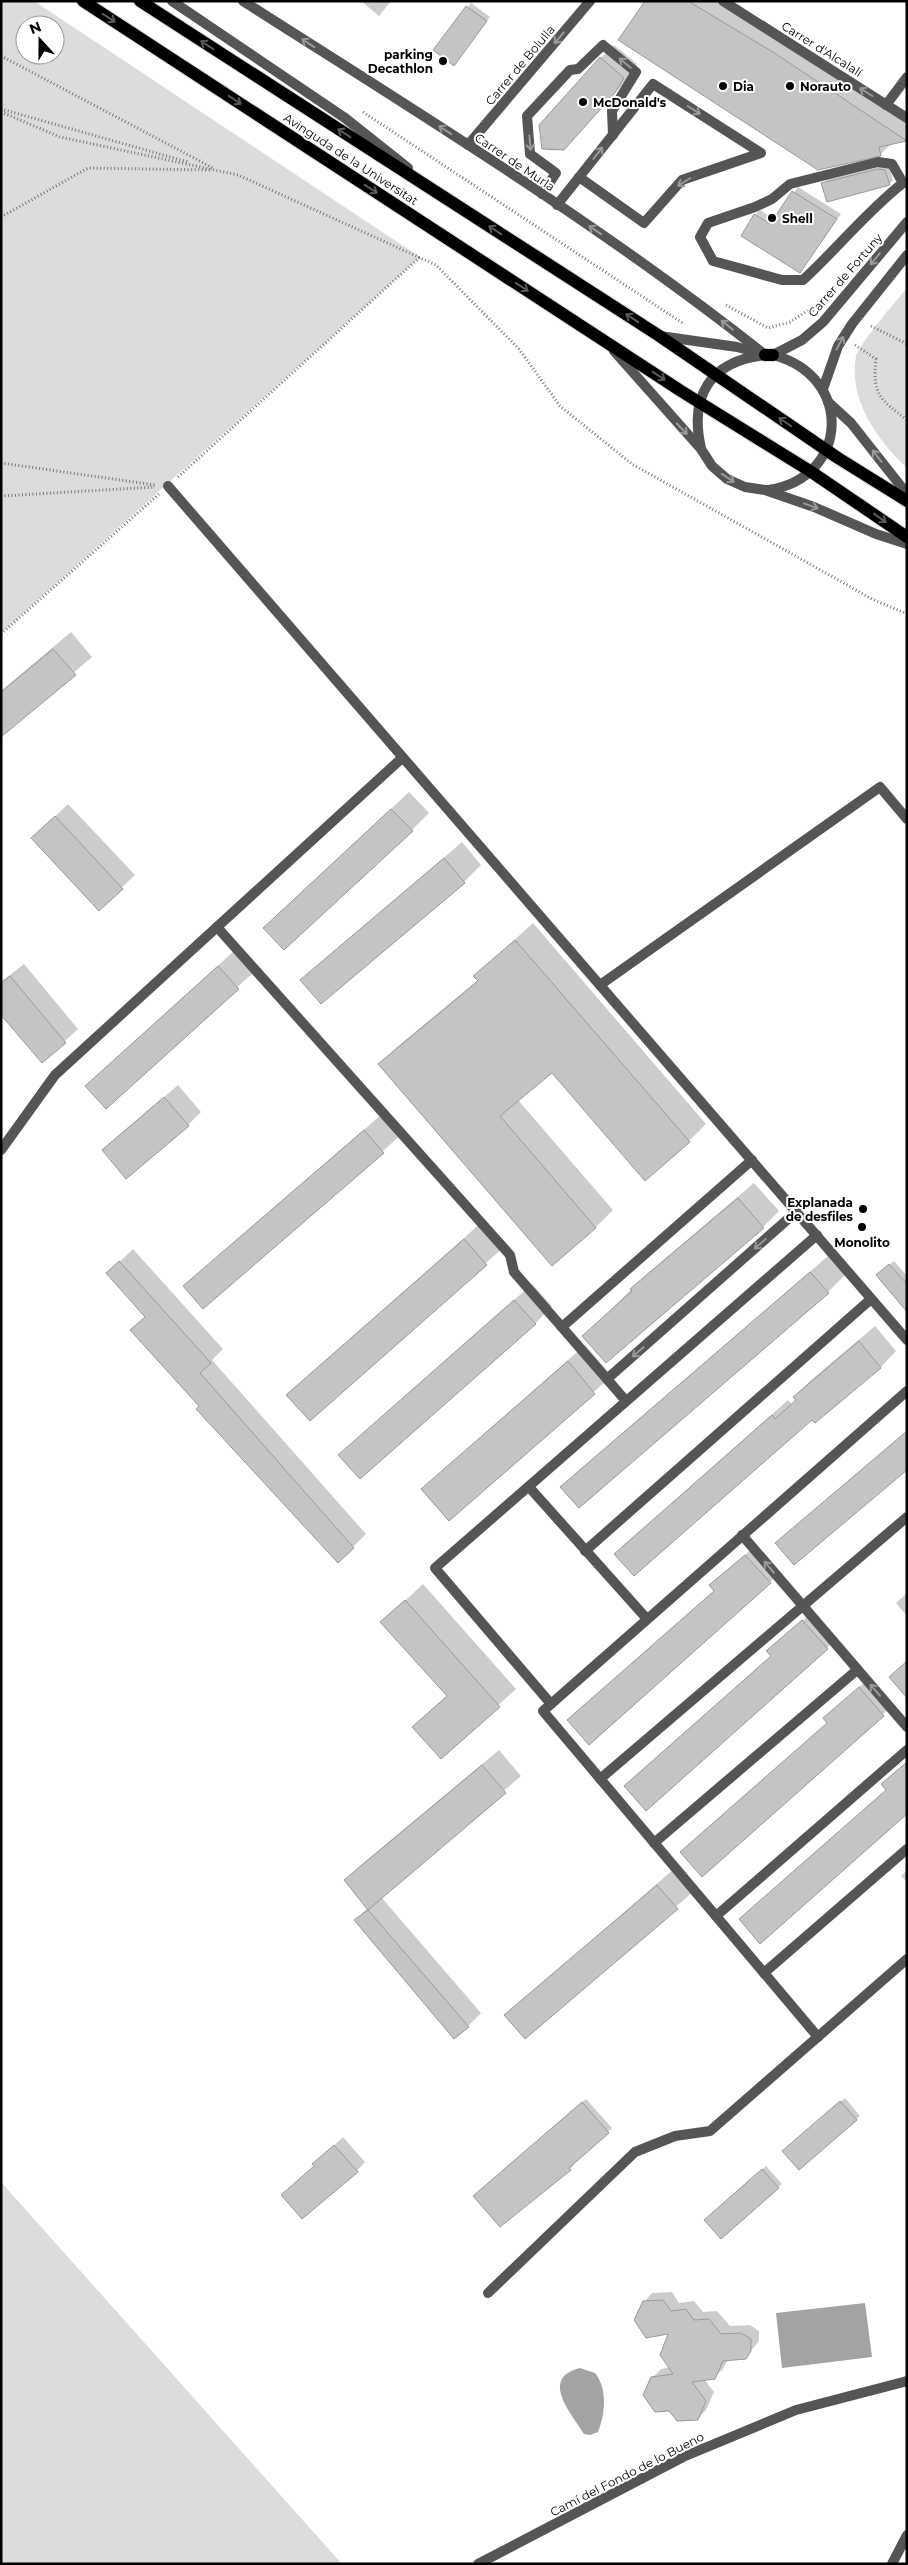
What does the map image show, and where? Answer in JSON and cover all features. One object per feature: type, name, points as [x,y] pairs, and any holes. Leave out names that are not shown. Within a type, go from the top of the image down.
[{"type":"main road","name":"Avinguda de la Universitat","points":[[83,1],[603,340],[810,472],[907,537]]},
{"type":"main road","name":"Avinguda de la Universitat","points":[[140,1],[658,335],[826,450],[907,501]]},
{"type":"street","points":[[172,1],[344,118],[446,198]]},
{"type":"street","name":"Carrer de Murla","points":[[243,1],[542,194],[694,298],[769,355]]},
{"type":"street","name":"Carrer de Bolulla","points":[[468,145],[590,1]]},
{"type":"street","name":"Carrer d'Alcalalí","points":[[723,1],[907,118]]},
{"type":"street","points":[[542,194],[556,173],[530,154],[527,116],[570,70],[578,69],[603,44],[636,72],[612,112],[613,135]]},
{"type":"street","points":[[886,105],[907,76]]},
{"type":"street","points":[[557,205],[579,177],[613,135],[653,84],[761,153],[682,180],[644,223],[579,177]]},
{"type":"street","points":[[878,162],[892,164],[903,183],[877,204],[829,256],[803,280],[782,280],[713,261],[700,237],[708,223],[755,207],[772,199],[790,184],[878,162]]},
{"type":"street","name":"Carrer de Fortuny","points":[[769,355],[802,340],[824,322],[907,222]]},
{"type":"street","points":[[823,389],[838,346],[852,324],[907,255]]},
{"type":"street","name":"Avinguda de la Universitat","points":[[658,335],[736,347],[769,355],[802,366],[823,389],[832,418],[831,434],[826,450],[810,472],[789,484],[765,490]]},
{"type":"street","name":"Avinguda de la Universitat","points":[[603,340],[648,386],[679,426],[702,449],[712,466],[727,479],[745,487],[765,490],[814,507],[876,534],[907,544]]},
{"type":"street","name":"Avinguda de la Universitat","points":[[702,449],[696,426],[699,402],[716,375],[730,364],[747,357],[769,355]]},
{"type":"street","name":"Avinguda de la Universitat","points":[[828,402],[851,423],[907,494]]},
{"type":"street","points":[[168,486],[907,1340]]},
{"type":"street","points":[[1,1150],[55,1075],[402,758]]},
{"type":"street","points":[[600,985],[880,787],[907,819]]},
{"type":"street","points":[[217,927],[510,1255],[514,1272],[626,1401]]},
{"type":"street","points":[[562,1328],[752,1160]]},
{"type":"street","points":[[607,1379],[796,1212]]},
{"type":"street","points":[[550,1704],[435,1568],[817,1235]]},
{"type":"street","points":[[585,1551],[871,1299]]},
{"type":"street","points":[[818,2037],[542,1711],[907,1391]]},
{"type":"street","points":[[528,1487],[647,1619]]},
{"type":"street","points":[[600,1779],[907,1516]]},
{"type":"street","points":[[742,1535],[907,1727]]},
{"type":"street","points":[[654,1843],[857,1670]]},
{"type":"street","points":[[716,1916],[907,1750]]},
{"type":"street","points":[[764,1973],[907,1849]]},
{"type":"street","points":[[488,2293],[635,2152],[675,2136],[710,2131],[907,1959]]},
{"type":"street","name":"Camí del Fondo de lo Bueno","points":[[478,2564],[683,2457],[796,2410],[907,2381]]},
{"type":"street","points":[[892,2564],[907,2535]]},
{"type":"path","points":[[1,56],[218,170]]},
{"type":"path","points":[[1,110],[60,137],[218,170]]},
{"type":"path","points":[[1,110],[238,175],[436,265],[519,349],[560,406],[632,464],[872,598],[907,614]]},
{"type":"path","points":[[1,217],[88,168],[218,170]]},
{"type":"path","points":[[1,634],[168,486],[420,257]]},
{"type":"path","points":[[870,326],[907,344]]},
{"type":"path","points":[[1,463],[168,486]]},
{"type":"path","points":[[1,496],[168,486]]},
{"type":"shaded area","points":[[1,1],[34,1],[55,15],[15,15],[15,65],[65,65],[65,22],[420,257],[1,633]]},
{"type":"shaded area","points":[[907,288],[907,468],[885,445],[867,418],[856,388],[855,372],[858,351]]},
{"type":"shaded area","points":[[1,2182],[342,2564],[1,2564]]},
{"type":"shaded area","points":[[865,2303],[872,2357],[782,2368],[776,2313]]},
{"type":"shaded area","points":[[580,2368],[595,2373],[604,2394],[604,2410],[598,2432],[590,2435],[584,2434],[573,2417],[562,2397],[560,2388],[562,2380],[568,2373]]},
{"type":"building","points":[[645,1],[688,1],[776,54],[907,141],[879,147],[881,156],[818,170],[618,40]]},
{"type":"building","points":[[466,6],[487,21],[454,66],[433,50]]},
{"type":"building","name":"McDonald's","points":[[600,57],[624,78],[614,94],[564,150],[542,149],[539,125]]},
{"type":"building","points":[[878,169],[885,170],[890,185],[827,202],[821,183]]},
{"type":"building","points":[[792,191],[837,219],[800,273],[741,236],[754,214],[770,224]]},
{"type":"building","points":[[53,649],[76,675],[1,737],[1,692]]},
{"type":"building","points":[[391,809],[413,831],[284,950],[263,928]]},
{"type":"building","points":[[55,816],[123,889],[99,911],[31,838]]},
{"type":"building","points":[[444,858],[465,883],[321,1004],[300,980]]},
{"type":"building","points":[[515,940],[690,1142],[645,1181],[552,1073],[500,1116],[596,1228],[552,1266],[378,1064],[478,981],[473,976]]},
{"type":"building","points":[[218,966],[239,989],[106,1109],[85,1086]]},
{"type":"building","points":[[10,976],[66,1043],[42,1063],[1,1015],[1,983]]},
{"type":"building","points":[[164,1097],[189,1126],[126,1179],[102,1150]]},
{"type":"building","points":[[364,1130],[384,1153],[203,1309],[183,1286]]},
{"type":"building","points":[[738,1198],[764,1228],[606,1363],[582,1336],[632,1291],[630,1289]]},
{"type":"building","points":[[464,1239],[487,1265],[310,1421],[286,1395]]},
{"type":"building","points":[[119,1261],[211,1363],[200,1373],[354,1548],[338,1563],[196,1409],[199,1406],[130,1330],[145,1317],[106,1273]]},
{"type":"building","points":[[889,1264],[907,1284],[907,1312],[876,1275]]},
{"type":"building","points":[[810,1272],[829,1293],[579,1508],[560,1487]]},
{"type":"building","points":[[514,1300],[536,1324],[360,1479],[338,1455]]},
{"type":"building","points":[[859,1341],[881,1368],[815,1423],[812,1420],[634,1576],[614,1554],[772,1415],[775,1419],[796,1400],[793,1397]]},
{"type":"building","points":[[568,1361],[595,1394],[449,1521],[421,1489]]},
{"type":"building","points":[[907,1431],[907,1470],[794,1565],[775,1543]]},
{"type":"building","points":[[745,1555],[771,1583],[589,1745],[567,1720],[714,1591],[709,1585]]},
{"type":"building","points":[[405,1600],[500,1707],[441,1759],[412,1727],[447,1696],[380,1622]]},
{"type":"building","points":[[802,1620],[828,1649],[646,1811],[624,1786],[771,1656],[766,1651]]},
{"type":"building","points":[[907,1661],[907,1698],[889,1677]]},
{"type":"building","points":[[859,1687],[884,1716],[702,1877],[680,1852],[827,1723],[823,1718]]},
{"type":"building","points":[[907,1762],[907,1814],[760,1944],[739,1919],[886,1790],[881,1784]]},
{"type":"building","points":[[482,1765],[506,1793],[368,1910],[344,1880]]},
{"type":"building","points":[[657,1885],[678,1909],[525,2039],[504,2015]]},
{"type":"building","points":[[368,1910],[469,2027],[454,2039],[354,1920]]},
{"type":"building","points":[[840,2101],[857,2120],[799,2170],[782,2151]]},
{"type":"building","points":[[582,2102],[609,2133],[569,2168],[571,2170],[500,2227],[473,2196]]},
{"type":"building","points":[[334,2145],[358,2172],[302,2219],[281,2195],[314,2166],[312,2164]]},
{"type":"building","points":[[762,2169],[779,2188],[721,2239],[704,2220]]},
{"type":"building","points":[[663,2300],[671,2311],[686,2309],[694,2320],[709,2319],[721,2334],[741,2333],[751,2339],[751,2351],[746,2359],[723,2361],[715,2379],[692,2382],[706,2401],[698,2420],[677,2421],[669,2411],[655,2412],[643,2395],[651,2377],[673,2374],[660,2355],[668,2334],[646,2338],[634,2320],[643,2301]]},
{"type":"place","name":"parking Decathlon","points":[[443,61]]},
{"type":"place","name":"Dia","points":[[723,86]]},
{"type":"place","name":"Norauto","points":[[790,86]]},
{"type":"place","name":"McDonald's","points":[[583,102]]},
{"type":"place","name":"Shell","points":[[772,218]]},
{"type":"place","name":"Explanada de desfiles","points":[[863,1209]]},
{"type":"place","name":"Monolito","points":[[862,1227]]}]
